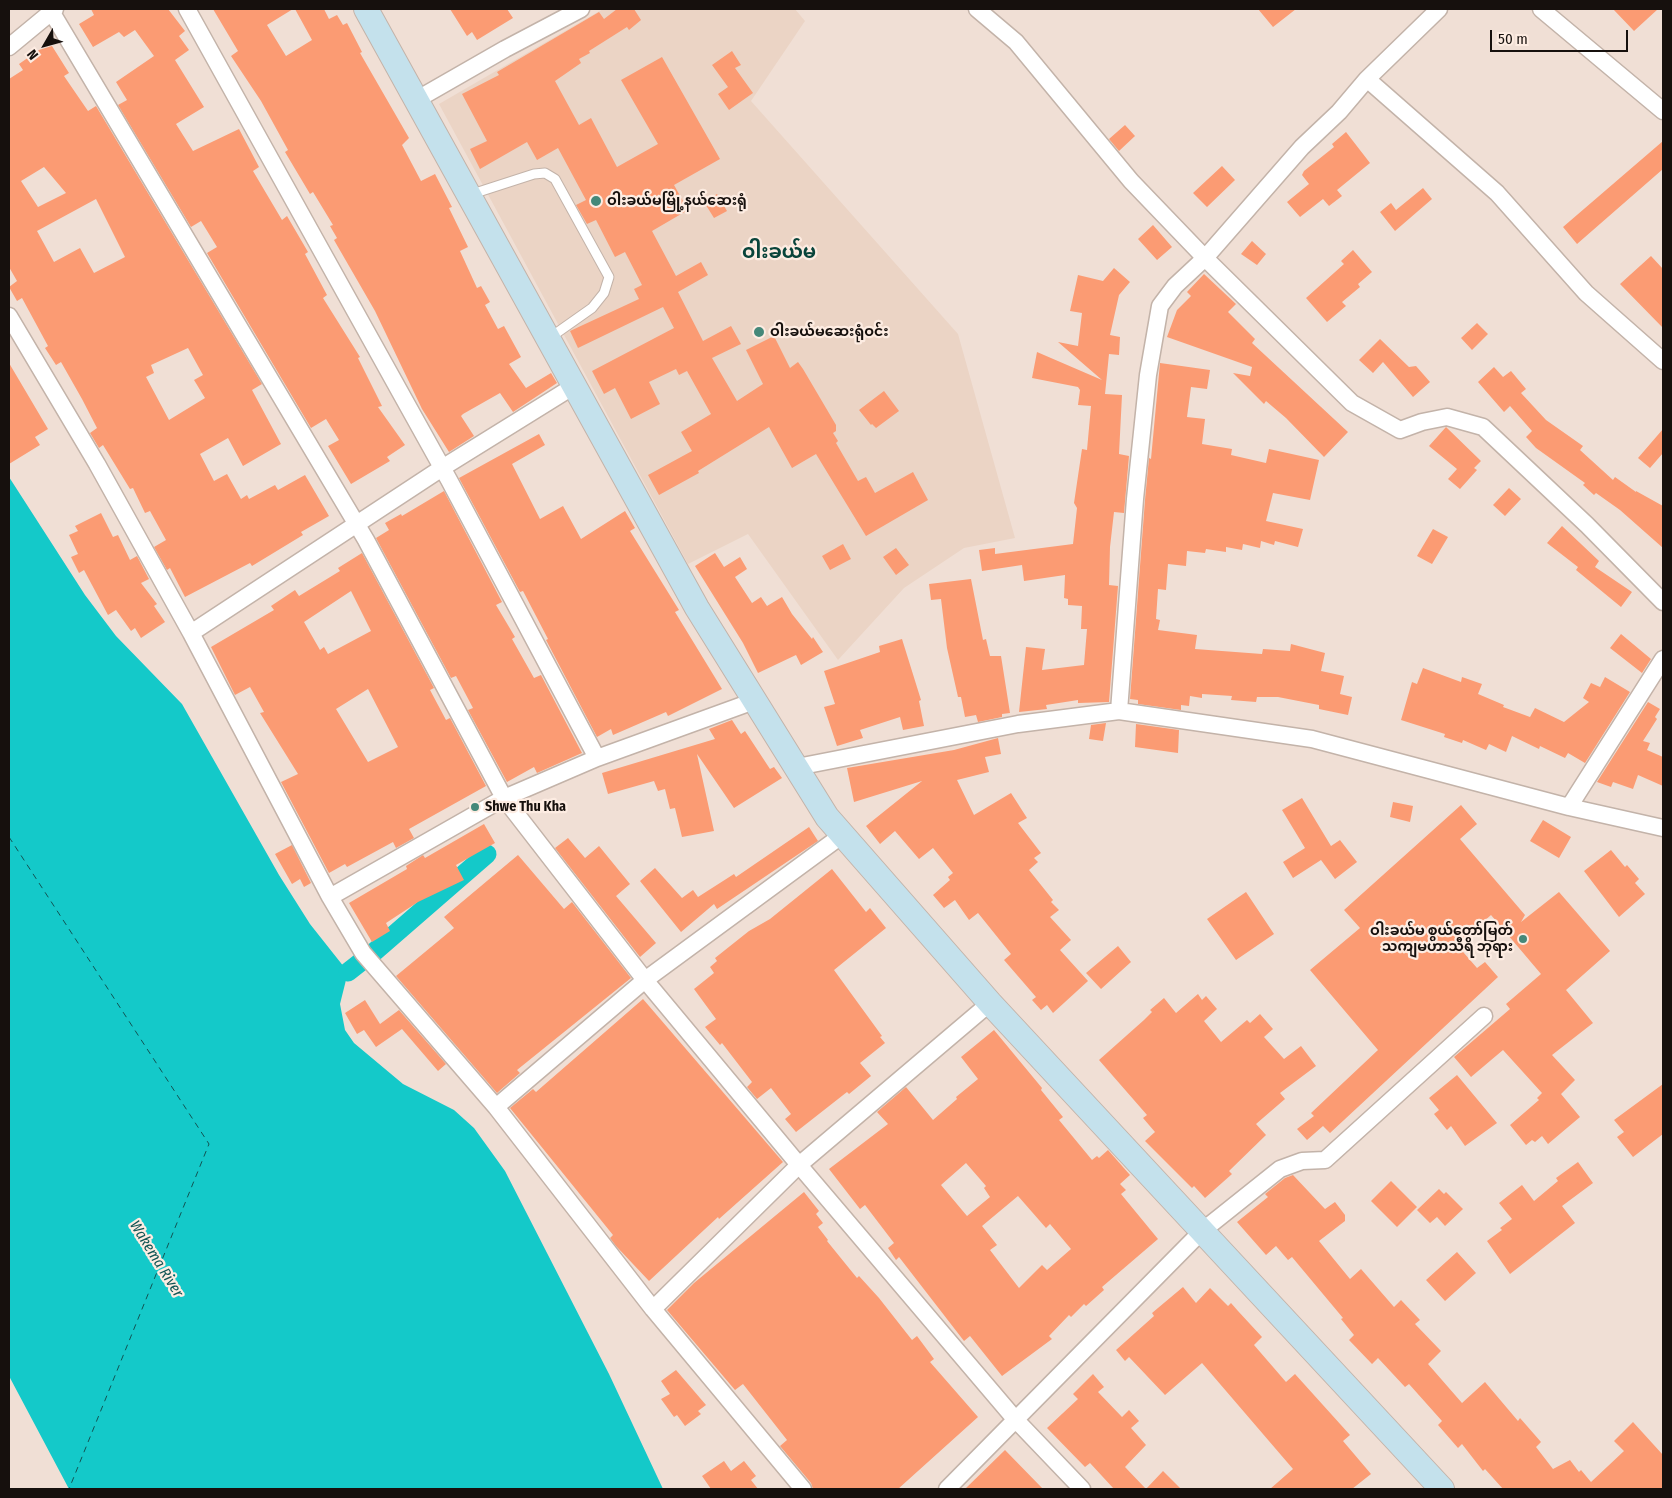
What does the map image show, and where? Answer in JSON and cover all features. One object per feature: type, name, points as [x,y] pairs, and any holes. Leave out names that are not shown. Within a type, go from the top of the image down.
[{"type":"street","points":[[187,9],[442,468],[597,758]]},
{"type":"street","points":[[366,9],[697,608],[827,817],[990,1003],[1435,1487]]},
{"type":"street","points":[[416,100],[505,49],[581,9]]},
{"type":"street","points":[[977,9],[1016,42],[1131,181],[1205,258],[1352,403],[1400,430],[1422,422],[1447,417],[1484,427],[1663,602]]},
{"type":"street","points":[[1119,711],[1135,499],[1148,375],[1160,306],[1175,286],[1205,258],[1302,147],[1339,112],[1367,79],[1439,9]]},
{"type":"street","points":[[1541,9],[1663,111]]},
{"type":"street","points":[[9,47],[53,10],[356,524],[504,798],[645,980],[1015,1419],[1082,1489]]},
{"type":"street","points":[[1367,79],[1496,193],[1586,293],[1663,361]]},
{"type":"street","points":[[9,316],[97,464],[192,633],[330,897],[363,953],[496,1107],[653,1309],[803,1489]]},
{"type":"street","points":[[192,633],[442,468],[574,386]]},
{"type":"street","points":[[1568,807],[1663,659]]},
{"type":"street","points":[[330,897],[504,798],[597,758],[754,701]]},
{"type":"street","points":[[797,767],[1018,724],[1119,711],[1312,739],[1568,807],[1663,828]]},
{"type":"street","points":[[496,1107],[645,980],[842,836]]},
{"type":"street","points":[[653,1309],[799,1164],[990,1003]]},
{"type":"street","points":[[947,1489],[1201,1232],[1280,1169],[1302,1161],[1325,1160],[1484,1016]]},
{"type":"lane","points":[[469,196],[534,174],[545,173],[555,179],[608,277],[604,293],[592,308],[548,339]]},
{"type":"shaded area","name":"ဝါးခယ်မဆေးရုံဝင်း","points":[[603,9],[795,9],[805,21],[751,101],[958,334],[1015,538],[964,548],[904,588],[838,660],[748,534],[688,564],[439,104]]},
{"type":"water","name":"Wakema River","points":[[9,477],[85,595],[116,636],[182,704],[279,875],[310,924],[348,972],[340,1004],[345,1030],[354,1043],[403,1084],[454,1110],[474,1128],[505,1171],[609,1374],[663,1489],[69,1489],[9,1376]]},
{"type":"building","points":[[91,9],[168,9],[185,31],[179,36],[189,50],[175,60],[204,107],[176,124],[193,151],[239,129],[259,167],[253,171],[282,220],[287,216],[308,252],[305,254],[327,295],[323,298],[360,357],[358,358],[382,406],[378,407],[405,445],[387,457],[390,461],[351,484],[328,446],[339,440],[326,419],[311,428],[207,253],[217,247],[201,221],[191,227],[118,105],[127,100],[116,82],[154,56],[135,30],[124,37],[119,32],[93,47],[79,24],[94,15]]},
{"type":"building","points":[[213,9],[293,9],[267,25],[286,56],[312,40],[295,9],[324,9],[329,19],[337,15],[343,25],[347,23],[362,52],[360,53],[409,138],[402,145],[421,181],[435,174],[452,207],[449,208],[468,247],[460,251],[477,288],[481,286],[490,302],[485,305],[498,329],[504,326],[521,357],[509,364],[526,388],[551,373],[557,383],[513,412],[500,393],[463,414],[461,416],[474,436],[449,452],[422,409],[375,311],[334,240],[337,238],[330,226],[333,225],[313,192],[310,194],[285,152],[288,150],[261,101],[231,56],[238,51]]},
{"type":"building","points":[[450,9],[507,9],[513,18],[477,40],[472,32],[467,36]]},
{"type":"building","points":[[617,9],[634,9],[641,20],[629,30],[627,27],[589,51],[590,53],[579,59],[581,63],[555,81],[579,125],[591,118],[617,167],[658,144],[621,80],[662,57],[720,159],[674,185],[688,210],[652,231],[676,276],[701,262],[708,275],[678,292],[703,341],[731,326],[741,344],[712,358],[737,401],[763,384],[746,350],[774,336],[790,368],[798,362],[836,425],[836,431],[833,433],[838,441],[836,443],[858,481],[866,477],[875,493],[913,472],[928,500],[866,536],[816,454],[792,468],[769,427],[698,471],[699,473],[659,495],[648,475],[692,451],[681,432],[711,414],[687,371],[679,375],[676,369],[649,382],[660,404],[631,419],[615,388],[604,394],[592,371],[674,328],[663,307],[578,348],[570,331],[639,299],[634,289],[642,285],[625,252],[615,257],[596,220],[587,224],[576,205],[586,200],[558,148],[537,160],[527,142],[480,169],[470,149],[487,141],[462,94],[499,75],[497,72],[599,12],[604,19]]},
{"type":"building","points":[[1258,9],[1296,9],[1273,27]]},
{"type":"building","points":[[1613,9],[1658,9],[1634,31]]},
{"type":"building","points":[[52,46],[69,73],[64,76],[88,111],[96,106],[262,384],[252,390],[281,444],[243,466],[228,438],[200,454],[214,481],[227,474],[241,499],[247,495],[249,499],[275,485],[278,490],[305,475],[329,516],[301,532],[303,535],[252,566],[250,563],[185,597],[170,568],[167,570],[154,547],[166,540],[150,511],[145,513],[133,488],[130,489],[103,445],[99,448],[90,433],[97,428],[82,399],[61,362],[56,365],[45,348],[48,346],[22,298],[17,301],[9,287],[17,281],[9,267],[9,79],[23,70],[19,64],[39,50]],"holes":[[[44,167],[66,193],[38,207],[21,181]],[[96,199],[125,257],[94,273],[80,248],[54,262],[37,231]],[[188,348],[203,375],[194,380],[205,398],[169,420],[146,377],[154,373],[151,365]]]},
{"type":"building","points":[[732,51],[741,65],[735,68],[753,93],[729,110],[718,94],[728,87],[712,65]]},
{"type":"building","points":[[1125,125],[1135,136],[1119,151],[1109,139]]},
{"type":"building","points":[[1346,132],[1370,163],[1337,190],[1342,196],[1329,206],[1323,199],[1300,217],[1287,202],[1309,184],[1302,175],[1304,171],[1334,147],[1332,144]]},
{"type":"building","points":[[1663,141],[1663,169],[1577,244],[1563,227]]},
{"type":"building","points":[[1222,166],[1235,180],[1207,207],[1193,193]]},
{"type":"building","points":[[1423,188],[1432,199],[1395,231],[1380,212],[1391,203],[1396,210]]},
{"type":"building","points":[[717,194],[727,211],[714,218],[704,202]]},
{"type":"building","points":[[1153,225],[1172,247],[1157,260],[1138,239]]},
{"type":"building","points":[[1252,241],[1266,254],[1257,265],[1241,254]]},
{"type":"building","points":[[1353,250],[1372,272],[1358,284],[1360,287],[1342,302],[1346,306],[1327,322],[1306,298],[1344,264],[1341,261]]},
{"type":"building","points":[[1651,256],[1663,269],[1663,328],[1620,284]]},
{"type":"building","points":[[1114,268],[1130,282],[1119,295],[1110,335],[1120,337],[1119,355],[1109,354],[1105,394],[1122,395],[1119,454],[1129,456],[1124,513],[1114,512],[1110,547],[1109,585],[1118,586],[1109,702],[1078,703],[1078,700],[1046,705],[1047,709],[1019,712],[1026,647],[1045,649],[1042,670],[1084,665],[1087,629],[1081,629],[1082,606],[1068,605],[1068,599],[1064,598],[1065,575],[1024,581],[1022,565],[982,571],[979,550],[995,548],[995,554],[1073,544],[1077,508],[1074,503],[1082,449],[1087,450],[1091,406],[1078,405],[1080,390],[1078,387],[1032,378],[1037,352],[1102,380],[1058,342],[1078,346],[1082,313],[1070,311],[1078,275],[1103,281]]},
{"type":"building","points":[[1204,274],[1236,304],[1228,312],[1255,339],[1252,343],[1348,432],[1324,457],[1286,418],[1266,401],[1264,404],[1233,373],[1250,376],[1252,367],[1167,337],[1177,310],[1191,296],[1187,292]]},
{"type":"building","points":[[1477,323],[1488,334],[1472,350],[1461,338]]},
{"type":"building","points":[[1380,339],[1409,367],[1416,366],[1430,382],[1413,397],[1383,362],[1373,373],[1359,360]]},
{"type":"building","points":[[9,363],[48,429],[35,437],[40,445],[9,464]]},
{"type":"building","points":[[1160,363],[1210,370],[1207,389],[1191,387],[1187,417],[1205,419],[1202,444],[1232,449],[1231,455],[1266,463],[1269,449],[1319,460],[1310,500],[1273,493],[1266,521],[1303,529],[1298,547],[1275,541],[1274,545],[1261,541],[1260,548],[1243,544],[1242,550],[1226,547],[1226,552],[1206,549],[1205,553],[1187,551],[1186,566],[1168,564],[1166,590],[1158,589],[1156,619],[1160,620],[1158,630],[1197,635],[1195,649],[1262,654],[1263,649],[1290,651],[1291,644],[1325,653],[1321,671],[1344,676],[1340,694],[1352,697],[1348,715],[1319,709],[1319,705],[1278,697],[1257,697],[1256,702],[1231,700],[1232,696],[1202,694],[1202,698],[1190,696],[1189,706],[1181,705],[1181,710],[1138,704],[1138,700],[1130,699],[1145,500],[1149,458],[1151,459]]},
{"type":"building","points":[[1494,367],[1503,377],[1511,371],[1526,389],[1521,393],[1546,420],[1583,446],[1580,450],[1613,480],[1615,477],[1636,492],[1663,506],[1663,548],[1620,510],[1596,493],[1594,495],[1583,485],[1585,483],[1536,448],[1526,437],[1532,431],[1510,406],[1504,412],[1478,382]]},
{"type":"building","points":[[884,391],[899,411],[876,428],[871,425],[859,410]]},
{"type":"building","points":[[1446,427],[1481,461],[1474,468],[1477,470],[1460,489],[1448,479],[1457,469],[1429,446]]},
{"type":"building","points":[[1663,429],[1663,453],[1650,468],[1638,458]]},
{"type":"building","points":[[539,434],[545,445],[512,464],[540,519],[563,506],[581,539],[625,511],[635,528],[630,531],[679,610],[675,612],[722,689],[668,716],[666,712],[613,735],[611,729],[597,737],[546,640],[548,639],[523,591],[520,592],[459,478]]},
{"type":"building","points":[[1509,488],[1521,499],[1505,516],[1493,505]]},
{"type":"building","points":[[444,491],[502,602],[496,605],[515,637],[512,639],[534,678],[541,675],[582,753],[537,773],[534,767],[507,782],[468,710],[473,708],[456,676],[451,678],[376,538],[389,530],[385,523],[401,514],[402,516]]},
{"type":"building","points":[[101,513],[113,537],[118,535],[130,560],[137,556],[149,579],[141,583],[157,604],[154,606],[165,622],[141,638],[135,628],[131,631],[116,610],[108,615],[84,570],[79,573],[71,557],[78,554],[69,535],[78,531],[75,526]]},
{"type":"building","points":[[1562,526],[1599,561],[1595,567],[1632,592],[1621,607],[1576,570],[1578,567],[1547,543]]},
{"type":"building","points":[[1433,529],[1448,537],[1432,564],[1417,556]]},
{"type":"building","points":[[843,544],[851,559],[830,570],[822,556]]},
{"type":"building","points":[[896,548],[909,565],[896,575],[883,557]]},
{"type":"building","points":[[362,553],[434,688],[430,690],[446,720],[450,718],[486,786],[409,829],[414,838],[396,848],[393,842],[347,867],[345,864],[329,873],[281,782],[298,774],[260,713],[264,712],[250,687],[235,695],[211,647],[274,610],[271,606],[295,590],[299,596],[340,571],[338,568]],"holes":[[[351,591],[371,631],[328,654],[324,647],[320,650],[304,622]],[[368,689],[398,747],[368,762],[336,709]]]},
{"type":"building","points":[[715,553],[724,567],[740,557],[747,569],[735,577],[752,603],[761,597],[767,606],[782,597],[792,614],[812,639],[813,637],[823,652],[801,665],[796,655],[758,673],[743,643],[695,566]]},
{"type":"building","points":[[971,579],[983,640],[986,639],[990,656],[1001,656],[1010,713],[1002,714],[1002,717],[978,722],[976,715],[965,717],[961,697],[958,697],[947,648],[941,599],[931,600],[929,584]]},
{"type":"building","points":[[1621,634],[1651,659],[1642,673],[1610,648]]},
{"type":"building","points":[[902,639],[921,700],[919,701],[924,726],[903,730],[900,717],[860,730],[863,738],[837,746],[824,707],[835,704],[824,671],[880,652],[879,646]]},
{"type":"building","points":[[1423,668],[1461,682],[1462,677],[1482,684],[1478,694],[1504,705],[1503,707],[1530,717],[1535,708],[1564,722],[1589,702],[1583,698],[1591,683],[1600,687],[1605,677],[1630,692],[1585,763],[1568,753],[1565,758],[1540,746],[1539,749],[1512,736],[1506,752],[1489,744],[1486,750],[1463,740],[1462,743],[1444,737],[1445,734],[1401,720],[1412,682],[1417,684]]},
{"type":"building","points":[[1648,702],[1660,709],[1655,717],[1657,719],[1643,741],[1650,743],[1647,750],[1663,757],[1663,786],[1638,775],[1633,789],[1613,782],[1611,787],[1597,782]]},
{"type":"building","points":[[732,720],[741,734],[745,731],[770,769],[774,767],[782,778],[734,808],[697,754],[714,831],[682,837],[675,808],[670,809],[665,789],[658,791],[654,781],[608,794],[602,773],[715,739],[709,729]]},
{"type":"building","points":[[1106,723],[1103,741],[1089,739],[1091,725]]},
{"type":"building","points":[[1136,724],[1179,730],[1178,753],[1135,747]]},
{"type":"building","points":[[998,738],[1001,754],[985,757],[989,772],[957,780],[974,815],[1011,793],[1027,818],[1018,823],[1041,853],[1034,858],[1038,862],[1029,870],[1053,900],[1051,902],[1059,910],[1050,917],[1071,940],[1060,950],[1088,981],[1053,1013],[1047,1005],[1041,1010],[1032,1000],[1036,997],[1004,960],[1011,954],[978,913],[969,920],[955,900],[944,908],[933,895],[950,880],[948,877],[953,873],[933,848],[919,859],[895,831],[880,844],[866,826],[922,781],[854,802],[847,768],[954,750]]},
{"type":"building","points":[[1302,798],[1331,846],[1340,840],[1357,862],[1335,879],[1321,860],[1293,878],[1283,862],[1305,848],[1282,810]]},
{"type":"building","points":[[1393,802],[1413,806],[1410,822],[1390,817]]},
{"type":"building","points":[[1461,805],[1477,824],[1460,839],[1525,915],[1521,922],[1559,892],[1610,951],[1566,990],[1593,1023],[1552,1055],[1575,1080],[1561,1094],[1580,1117],[1548,1144],[1542,1136],[1535,1142],[1532,1140],[1526,1145],[1510,1125],[1539,1100],[1537,1098],[1542,1093],[1503,1050],[1471,1077],[1454,1057],[1510,1009],[1506,1004],[1541,974],[1491,915],[1457,945],[1477,968],[1485,962],[1498,977],[1330,1133],[1323,1126],[1307,1140],[1297,1129],[1314,1116],[1311,1113],[1378,1050],[1310,970],[1360,928],[1344,910]]},
{"type":"building","points":[[1543,820],[1571,837],[1559,858],[1530,841]]},
{"type":"building","points":[[484,824],[495,843],[456,865],[464,880],[418,902],[386,923],[390,931],[372,942],[349,903],[407,869],[406,866],[423,855],[425,858]]},
{"type":"building","points":[[809,827],[818,841],[717,909],[714,904],[681,932],[640,881],[655,868],[682,898],[693,890],[698,897],[734,874],[736,877]]},
{"type":"building","points":[[568,838],[585,858],[599,846],[630,884],[616,896],[656,943],[640,957],[555,848]]},
{"type":"building","points":[[292,845],[311,883],[304,887],[300,879],[292,884],[275,854]]},
{"type":"building","points":[[1611,850],[1625,867],[1627,865],[1639,879],[1635,883],[1645,894],[1619,917],[1584,871]]},
{"type":"building","points":[[518,855],[564,909],[572,902],[631,978],[517,1070],[520,1073],[497,1093],[396,976],[454,928],[444,917]]},
{"type":"building","points":[[832,869],[866,912],[870,908],[886,928],[834,970],[882,1036],[880,1037],[885,1043],[860,1063],[871,1076],[849,1094],[847,1092],[796,1132],[785,1119],[791,1114],[771,1088],[757,1099],[747,1087],[752,1082],[722,1043],[720,1045],[705,1027],[716,1019],[694,989],[714,973],[710,967],[717,961],[715,958],[749,931],[770,919]]},
{"type":"building","points":[[1246,892],[1274,934],[1236,960],[1207,919]]},
{"type":"building","points":[[1118,946],[1131,962],[1101,989],[1086,973]]},
{"type":"building","points":[[1198,994],[1202,1000],[1206,996],[1217,1009],[1204,1021],[1221,1042],[1247,1020],[1250,1023],[1260,1014],[1273,1029],[1264,1037],[1284,1059],[1301,1046],[1316,1066],[1280,1093],[1285,1099],[1256,1124],[1266,1135],[1229,1171],[1232,1174],[1205,1198],[1194,1186],[1192,1188],[1145,1141],[1155,1132],[1143,1118],[1147,1115],[1099,1060],[1144,1020],[1152,1012],[1150,1010],[1164,998],[1176,1013]]},
{"type":"building","points":[[643,999],[783,1162],[719,1219],[718,1217],[649,1281],[616,1246],[610,1238],[613,1235],[510,1108],[533,1089],[536,1092]]},
{"type":"building","points":[[365,1000],[380,1024],[399,1010],[446,1064],[438,1071],[402,1029],[376,1047],[364,1030],[357,1034],[345,1013]]},
{"type":"building","points":[[994,1030],[1042,1088],[1041,1090],[1063,1117],[1059,1120],[1092,1160],[1097,1156],[1099,1158],[1108,1150],[1130,1175],[1120,1184],[1126,1190],[1121,1194],[1158,1239],[1102,1287],[1104,1290],[1086,1306],[1084,1304],[1071,1317],[1069,1315],[1049,1336],[1052,1339],[1002,1376],[970,1336],[964,1341],[899,1257],[896,1260],[888,1248],[894,1243],[865,1205],[860,1209],[829,1169],[888,1124],[877,1112],[906,1087],[933,1120],[957,1099],[956,1097],[978,1079],[961,1057]],"holes":[[[966,1163],[986,1186],[984,1188],[990,1197],[967,1216],[941,1185]],[[1018,1196],[1046,1228],[1050,1224],[1071,1249],[1047,1270],[1042,1265],[1019,1288],[990,1250],[997,1245],[982,1226]]]},
{"type":"building","points":[[1457,1075],[1497,1123],[1465,1146],[1451,1126],[1447,1130],[1434,1114],[1439,1110],[1429,1098]]},
{"type":"building","points":[[1663,1084],[1663,1134],[1633,1157],[1617,1137],[1624,1132],[1614,1120]]},
{"type":"building","points":[[1578,1162],[1593,1183],[1562,1206],[1575,1223],[1510,1274],[1487,1241],[1502,1230],[1500,1228],[1512,1219],[1499,1203],[1522,1185],[1534,1201],[1558,1181],[1556,1178]]},
{"type":"building","points":[[1293,1175],[1325,1209],[1335,1202],[1345,1215],[1345,1221],[1319,1241],[1350,1279],[1361,1269],[1394,1307],[1401,1300],[1420,1320],[1415,1324],[1441,1351],[1428,1364],[1462,1403],[1485,1382],[1518,1421],[1520,1418],[1541,1442],[1536,1447],[1553,1469],[1570,1460],[1579,1472],[1581,1470],[1591,1482],[1624,1451],[1614,1441],[1633,1422],[1663,1455],[1663,1489],[1503,1489],[1485,1469],[1483,1471],[1462,1444],[1458,1448],[1438,1425],[1442,1421],[1409,1384],[1405,1387],[1378,1358],[1372,1364],[1349,1340],[1354,1335],[1341,1319],[1343,1318],[1292,1257],[1288,1260],[1276,1246],[1266,1255],[1237,1222],[1268,1197],[1265,1194],[1285,1178]]},
{"type":"building","points":[[1391,1181],[1417,1207],[1397,1227],[1371,1201]]},
{"type":"building","points":[[1439,1189],[1444,1194],[1446,1192],[1463,1209],[1445,1226],[1437,1217],[1430,1223],[1417,1210]]},
{"type":"building","points":[[804,1192],[819,1211],[816,1214],[823,1223],[818,1227],[827,1241],[857,1278],[859,1276],[879,1298],[912,1340],[917,1336],[934,1359],[930,1362],[978,1417],[898,1489],[813,1489],[811,1483],[780,1446],[787,1440],[743,1384],[735,1390],[667,1310],[694,1283]]},
{"type":"building","points":[[1457,1252],[1476,1273],[1445,1301],[1426,1280]]},
{"type":"building","points":[[1183,1287],[1196,1303],[1210,1288],[1228,1306],[1231,1303],[1262,1337],[1254,1345],[1286,1382],[1295,1374],[1350,1435],[1343,1441],[1371,1474],[1352,1489],[1270,1489],[1293,1469],[1202,1363],[1165,1395],[1129,1357],[1125,1361],[1116,1350],[1154,1316],[1152,1313]]},
{"type":"building","points":[[676,1370],[706,1405],[698,1411],[701,1414],[685,1426],[677,1415],[674,1417],[661,1399],[670,1394],[661,1381]]},
{"type":"building","points":[[1093,1374],[1104,1387],[1098,1392],[1122,1417],[1129,1410],[1139,1421],[1131,1428],[1146,1445],[1125,1467],[1146,1489],[1114,1489],[1090,1463],[1085,1467],[1047,1428],[1078,1399],[1073,1394]]},
{"type":"building","points":[[1005,1450],[1043,1489],[965,1489]]},
{"type":"building","points":[[724,1461],[731,1471],[744,1461],[756,1476],[751,1480],[758,1489],[711,1489],[702,1476]]},
{"type":"building","points":[[1163,1471],[1181,1489],[1146,1489]]},
{"type":"waterway","points":[[373,953],[487,854]]},
{"type":"waterway","points":[[348,972],[362,961]]},
{"type":"ferry route","points":[[9,837],[209,1144],[69,1489]]},
{"type":"place","name":"ဝါးခယ်မမြို့နယ်ဆေးရုံ","points":[[596,201]]},
{"type":"place","name":"ဝါးခယ်မဆေးရုံဝင်း","points":[[759,332]]},
{"type":"place","name":"Shwe Thu Kha","points":[[475,807]]},
{"type":"place","name":"ဝါးခယ်မ စွယ်တော်မြတ် သကျမဟာသီရိ ဘုရား","points":[[1523,939]]},
{"type":"district","name":"ဝါးခယ်မ","points":[[779,253]]}]
